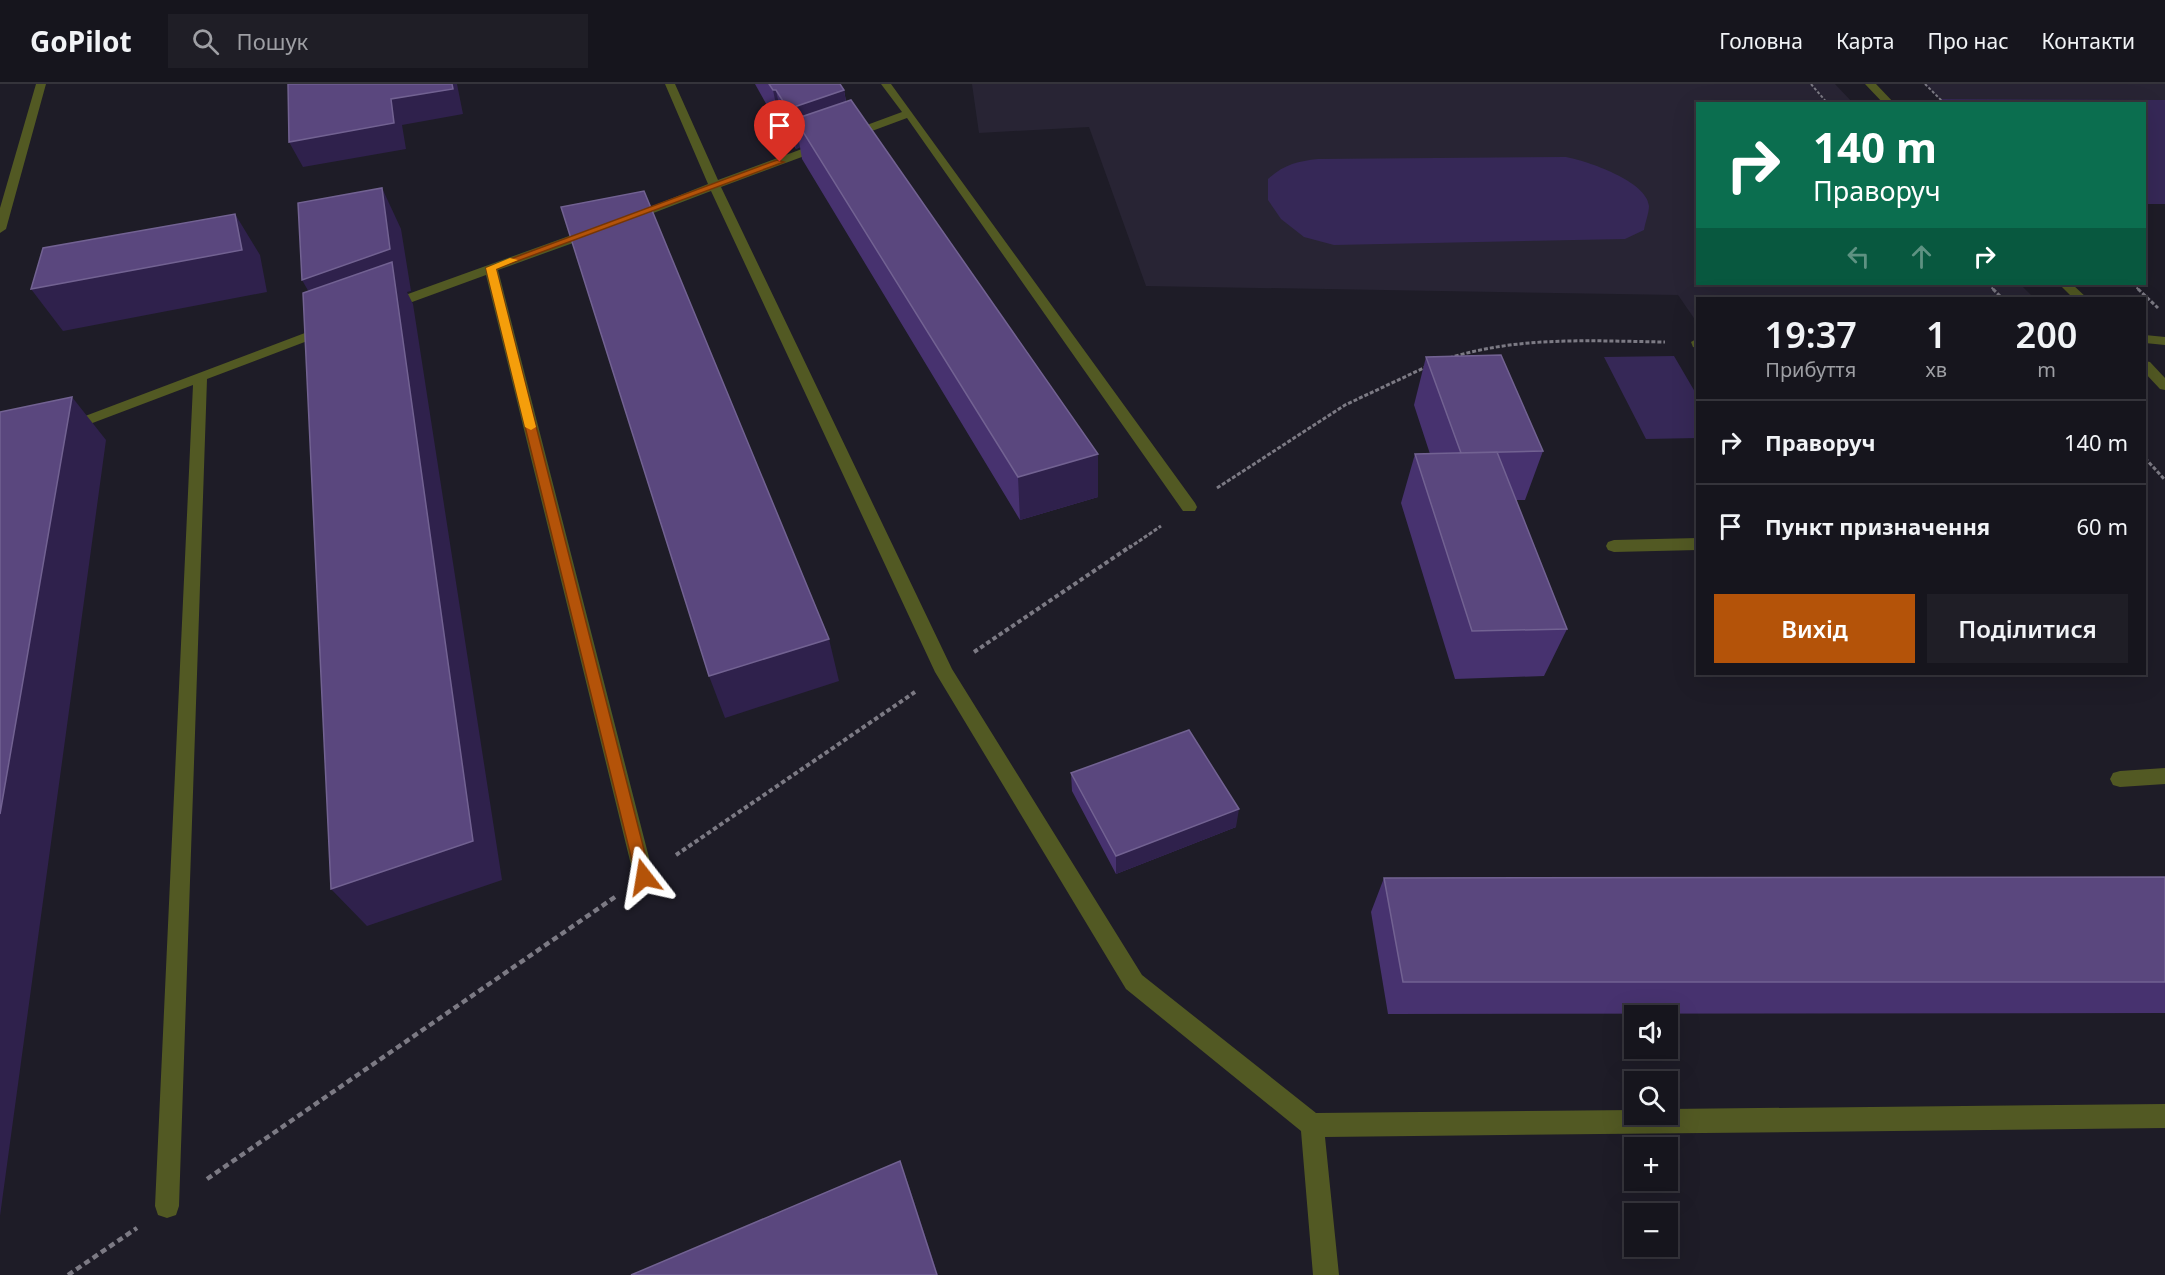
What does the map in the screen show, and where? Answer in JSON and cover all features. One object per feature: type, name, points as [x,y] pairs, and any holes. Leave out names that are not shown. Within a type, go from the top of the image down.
[{"type":"street","points":[[0,229],[41,84]]},
{"type":"street","points":[[670,84],[715,187],[944,672],[1134,982],[1312,1125],[2165,1116]]},
{"type":"street","points":[[886,84],[909,113],[1189,507]]},
{"type":"street","points":[[1870,84],[1888,102]]},
{"type":"street","points":[[379,309],[715,187],[909,113]]},
{"type":"street","points":[[491,268],[644,877]]},
{"type":"street","points":[[2066,285],[2079,297]]},
{"type":"street","points":[[56,432],[200,375],[334,326]]},
{"type":"street","points":[[2146,339],[2165,341]]},
{"type":"street","points":[[2146,366],[2165,386]]},
{"type":"street","points":[[168,1206],[200,375]]},
{"type":"street","points":[[1614,546],[1696,544]]},
{"type":"street","points":[[2120,779],[2165,776]]},
{"type":"street","points":[[1312,1125],[1326,1275]]},
{"type":"path","points":[[1810,84],[1826,102]]},
{"type":"path","points":[[1925,84],[1943,102]]},
{"type":"path","points":[[1989,285],[2001,297]]},
{"type":"path","points":[[2134,285],[2165,315]]},
{"type":"path","points":[[1445,359],[1467,351],[1510,342],[1696,342]]},
{"type":"path","points":[[68,1275],[644,877],[1323,417],[1401,376],[1434,363]]},
{"type":"path","points":[[2146,459],[2165,480]]},
{"type":"shaded area","points":[[972,84],[1835,84],[1852,102],[1696,102],[1696,285],[2021,285],[2033,297],[1696,297],[1696,321],[1678,295],[1146,286],[1089,127],[979,133]]},
{"type":"shaded area","points":[[1924,84],[2165,84],[2165,204],[2146,204],[2146,102],[1943,102]]},
{"type":"shaded area","points":[[1940,99],[2165,100],[2165,204],[2146,204],[2146,102],[1942,102]]},
{"type":"shaded area","points":[[1566,157],[1615,174],[1638,188],[1646,197],[1649,206],[1644,230],[1625,239],[1334,245],[1304,237],[1281,219],[1268,200],[1268,179],[1285,167],[1311,160]]},
{"type":"shaded area","points":[[1674,356],[1696,394],[1696,438],[1646,439],[1604,357]]},
{"type":"building","points":[[288,84],[452,84],[453,89],[391,99],[394,123],[289,142]]},
{"type":"building","points":[[769,84],[840,84],[844,90],[788,109],[776,90],[773,90]]},
{"type":"building","points":[[851,100],[1098,454],[1018,477],[795,119]]},
{"type":"building","points":[[382,188],[390,249],[302,280],[298,203]]},
{"type":"building","points":[[644,191],[829,639],[709,676],[561,207]]},
{"type":"building","points":[[235,214],[242,250],[31,289],[43,248]]},
{"type":"building","points":[[392,262],[473,841],[331,889],[303,293]]},
{"type":"building","points":[[1501,355],[1543,451],[1461,453],[1426,357]]},
{"type":"building","points":[[72,397],[0,814],[0,412]]},
{"type":"building","points":[[1497,452],[1567,629],[1472,631],[1415,454]]},
{"type":"building","points":[[1189,730],[1239,809],[1116,856],[1071,773]]},
{"type":"building","points":[[2165,877],[2165,982],[1403,982],[1384,878]]},
{"type":"building","points":[[900,1161],[937,1275],[631,1275]]},
{"type":"slow traffic","points":[[513,260],[491,268],[531,427]]},
{"type":"route","points":[[644,877],[491,268],[780,162]]}]
